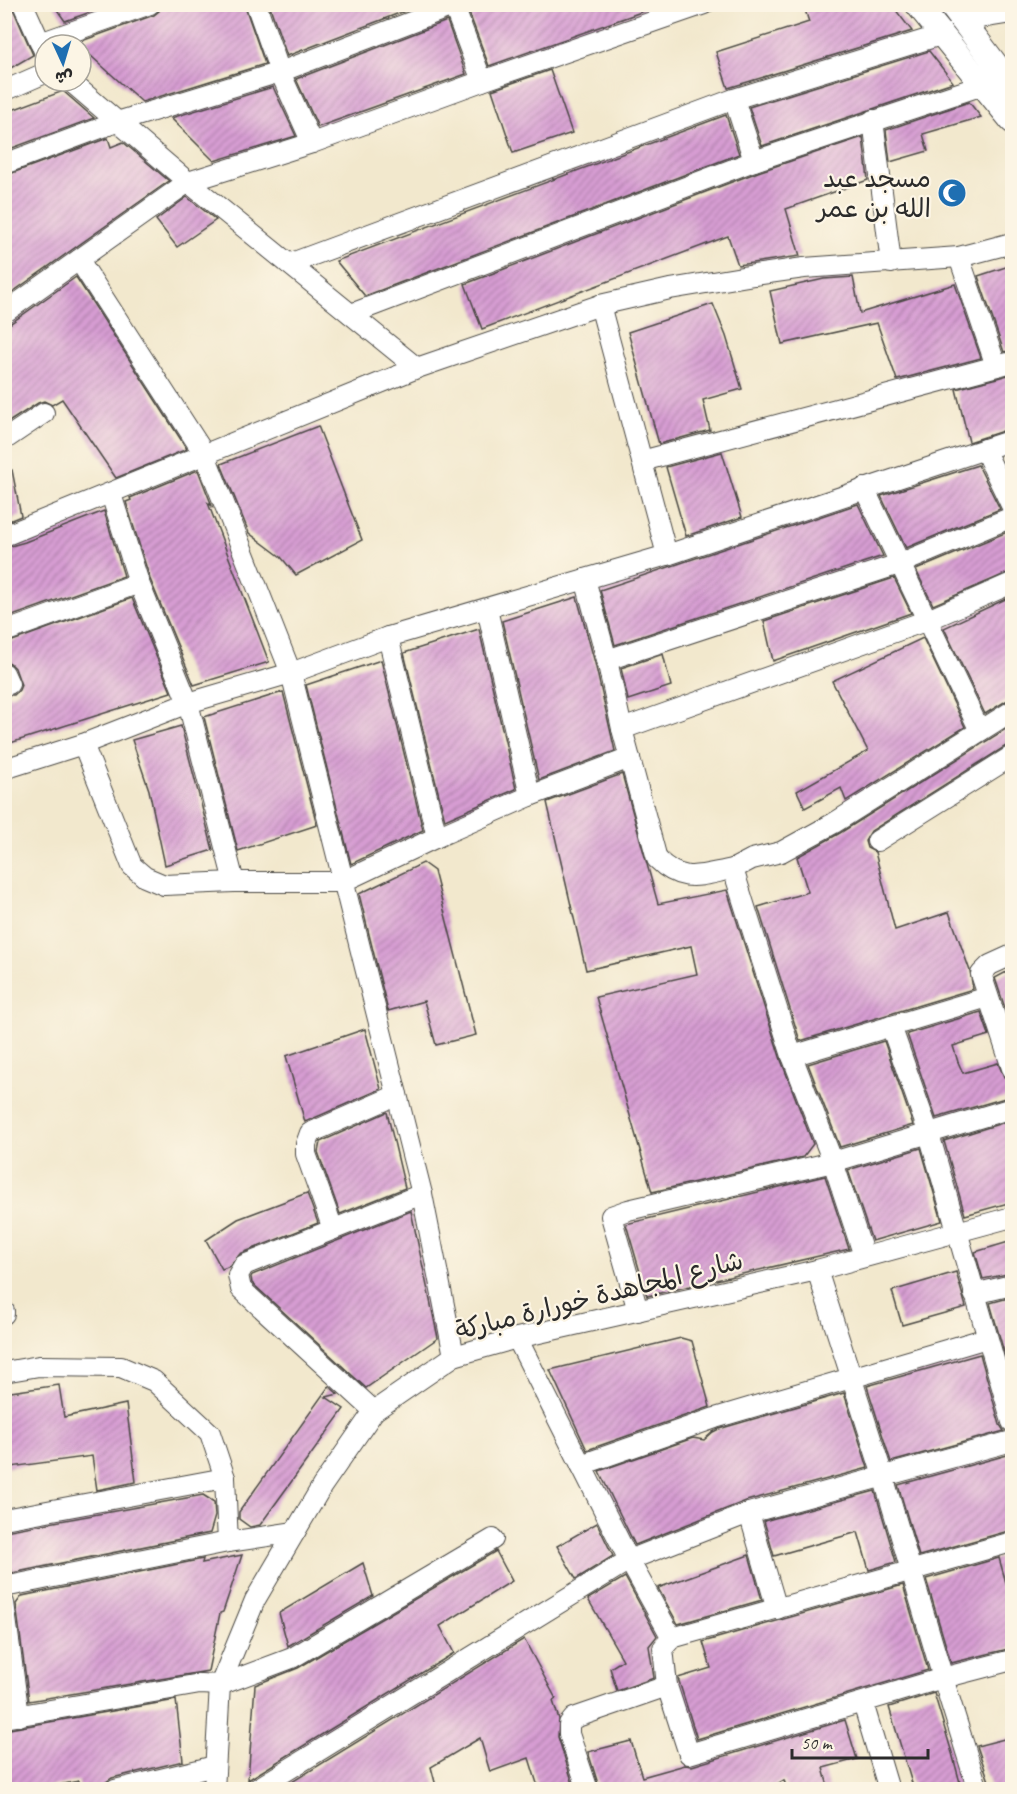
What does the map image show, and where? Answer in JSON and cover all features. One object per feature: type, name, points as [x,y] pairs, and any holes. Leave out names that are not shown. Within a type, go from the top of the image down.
[{"type":"main road","points":[[917,4],[941,35],[997,71],[1012,121]]},
{"type":"main road","points":[[956,13],[997,71],[1012,86]]},
{"type":"street","points":[[4,10],[15,4]]},
{"type":"street","points":[[23,4],[36,33]]},
{"type":"street","points":[[79,33],[150,4]]},
{"type":"street","points":[[256,4],[280,72],[312,143]]},
{"type":"street","points":[[4,313],[188,182],[312,143],[704,4]]},
{"type":"street","points":[[4,164],[117,122],[280,72],[455,5],[482,81]]},
{"type":"street","points":[[956,13],[1012,13]]},
{"type":"street","points":[[289,264],[734,99],[941,35]]},
{"type":"street","points":[[351,314],[754,161],[873,120],[997,71]]},
{"type":"street","points":[[4,91],[33,78]]},
{"type":"street","points":[[84,93],[188,182],[417,368]]},
{"type":"street","points":[[734,99],[754,161]]},
{"type":"street","points":[[873,120],[891,263]]},
{"type":"street","points":[[4,536],[417,368],[600,305],[670,290],[784,271],[959,257],[1012,243]]},
{"type":"street","points":[[642,461],[1004,364],[959,257]]},
{"type":"street","points":[[79,260],[206,455],[291,673],[422,1194],[454,1356]]},
{"type":"street","points":[[600,305],[667,555]]},
{"type":"street","points":[[4,440],[44,413]]},
{"type":"street","points":[[4,769],[83,744],[188,704],[291,673],[388,637],[667,555],[1012,440]]},
{"type":"street","points":[[984,449],[1012,507]]},
{"type":"street","points":[[864,488],[980,731]]},
{"type":"street","points":[[111,494],[139,583],[188,704],[234,882]]},
{"type":"street","points":[[607,660],[899,564],[1012,517]]},
{"type":"street","points":[[585,579],[657,859],[669,871],[688,877],[733,868],[752,859],[781,852],[834,823],[1012,711]]},
{"type":"street","points":[[4,632],[139,583]]},
{"type":"street","points":[[622,729],[928,620],[1012,583]]},
{"type":"street","points":[[487,609],[530,796]]},
{"type":"street","points":[[388,637],[437,837]]},
{"type":"street","points":[[83,744],[132,866],[145,877],[164,885],[234,882],[342,882],[530,796],[630,758]]},
{"type":"street","points":[[877,841],[1012,756]]},
{"type":"street","points":[[733,868],[792,1056],[833,1162],[864,1256]]},
{"type":"street","points":[[1011,1057],[981,974],[990,966],[1012,955]]},
{"type":"street","points":[[792,1056],[988,996]]},
{"type":"street","points":[[891,1026],[929,1134],[987,1338],[1004,1363],[1012,1422]]},
{"type":"street","points":[[333,1229],[306,1154],[306,1144],[310,1133],[397,1095]]},
{"type":"street","points":[[638,1311],[611,1216],[628,1210],[833,1162],[1012,1108]]},
{"type":"street","points":[[374,1411],[241,1289],[238,1275],[244,1265],[422,1194]]},
{"type":"street","name":"شارع المجاهدة خورارة مباركة","points":[[214,1790],[220,1684],[255,1600],[322,1486],[374,1411],[454,1356],[518,1338],[817,1270],[1012,1217]]},
{"type":"street","points":[[817,1270],[883,1476],[978,1790]]},
{"type":"street","points":[[974,1294],[1012,1285]]},
{"type":"street","points":[[518,1338],[629,1560],[672,1638]]},
{"type":"street","points":[[581,1465],[715,1418],[987,1338]]},
{"type":"street","points":[[4,1372],[39,1365],[121,1367],[154,1381],[210,1433],[225,1478],[228,1542]]},
{"type":"street","points":[[255,1790],[629,1560],[749,1513],[1012,1441]]},
{"type":"street","points":[[4,1519],[225,1478]]},
{"type":"street","points":[[749,1513],[777,1609]]},
{"type":"street","points":[[4,1587],[228,1542],[295,1532]]},
{"type":"street","points":[[5,1609],[12,1717],[200,1684],[220,1684],[292,1658],[493,1539]]},
{"type":"street","points":[[1012,1542],[672,1638],[663,1648],[667,1686],[689,1754],[943,1678],[1012,1660]]},
{"type":"street","points":[[588,1790],[569,1734],[569,1724],[574,1718],[667,1686]]},
{"type":"street","points":[[863,1703],[889,1790]]},
{"type":"street","points":[[115,1790],[215,1766]]},
{"type":"building","points":[[4,4],[11,4],[33,55],[4,72]]},
{"type":"building","points":[[53,4],[113,4],[65,21]]},
{"type":"building","points":[[244,4],[265,64],[142,102],[93,58],[93,37],[154,15],[162,5]]},
{"type":"building","points":[[269,4],[423,4],[287,56]]},
{"type":"building","points":[[470,4],[657,4],[658,6],[489,66],[468,10]]},
{"type":"building","points":[[803,4],[887,4],[890,10],[895,9],[912,31],[728,88],[716,52],[809,22]]},
{"type":"building","points":[[447,21],[466,74],[318,127],[296,79]]},
{"type":"building","points":[[929,51],[953,82],[762,146],[749,107]]},
{"type":"building","points":[[550,70],[572,133],[513,153],[492,90]]},
{"type":"building","points":[[273,87],[296,136],[214,161],[171,118]]},
{"type":"building","points":[[58,93],[65,93],[94,118],[4,151],[4,113]]},
{"type":"building","points":[[969,102],[981,117],[923,134],[928,151],[890,162],[886,130]]},
{"type":"building","points":[[726,115],[739,154],[365,296],[336,261]]},
{"type":"building","points":[[863,137],[868,180],[786,209],[800,256],[738,265],[728,236],[482,329],[465,284],[758,172]]},
{"type":"building","points":[[108,138],[111,147],[123,142],[169,181],[4,298],[4,176]]},
{"type":"building","points":[[187,197],[216,220],[177,247],[156,220]]},
{"type":"building","points":[[1012,265],[1012,350],[1004,352],[978,276]]},
{"type":"building","points":[[76,277],[187,449],[116,478],[62,399],[52,405],[44,401],[38,403],[4,425],[4,325],[11,323]]},
{"type":"building","points":[[853,277],[860,313],[955,284],[981,358],[897,380],[877,323],[782,344],[770,291],[824,279]]},
{"type":"building","points":[[713,304],[726,336],[742,389],[703,400],[710,430],[659,444],[628,332]]},
{"type":"building","points":[[1012,374],[1012,428],[969,442],[956,389]]},
{"type":"building","points":[[318,426],[362,540],[296,575],[281,557],[249,533],[221,464]]},
{"type":"building","points":[[722,452],[742,517],[686,536],[666,467]]},
{"type":"building","points":[[978,465],[1000,509],[906,548],[881,496]]},
{"type":"building","points":[[4,470],[12,470],[21,516],[4,523]]},
{"type":"building","points":[[198,470],[212,506],[208,503],[269,662],[194,685],[150,579],[126,502],[131,500],[130,498]]},
{"type":"building","points":[[858,504],[883,556],[615,645],[600,590]]},
{"type":"building","points":[[104,511],[124,576],[4,619],[4,548]]},
{"type":"building","points":[[1012,530],[1012,571],[933,605],[916,570]]},
{"type":"building","points":[[894,578],[911,613],[773,661],[764,621]]},
{"type":"building","points":[[1012,596],[1012,699],[985,714],[944,628]]},
{"type":"building","points":[[577,597],[615,751],[539,780],[502,621]]},
{"type":"building","points":[[132,598],[171,692],[4,745],[4,695],[14,695],[21,685],[15,668],[4,661],[4,644]]},
{"type":"building","points":[[479,629],[516,789],[445,820],[404,653]]},
{"type":"building","points":[[923,638],[965,727],[846,801],[841,788],[805,808],[797,791],[868,751],[832,681]]},
{"type":"building","points":[[663,654],[671,686],[628,700],[621,668]]},
{"type":"building","points":[[381,660],[423,830],[351,864],[306,685]]},
{"type":"building","points":[[283,692],[317,825],[238,851],[204,717]]},
{"type":"building","points":[[1012,725],[1012,744],[871,831],[865,841],[867,848],[875,852],[895,930],[949,912],[970,971],[973,989],[800,1041],[758,907],[808,892],[797,857],[840,833]]},
{"type":"building","points":[[181,726],[213,850],[165,865],[149,790],[132,740]]},
{"type":"building","points":[[622,774],[658,904],[727,890],[781,1060],[813,1144],[803,1157],[652,1192],[596,997],[697,974],[691,946],[586,970],[547,802]]},
{"type":"building","points":[[423,863],[434,871],[476,1035],[436,1045],[424,1001],[388,1011],[359,894]]},
{"type":"building","points":[[1012,969],[1012,1029],[995,978]]},
{"type":"building","points":[[981,1012],[989,1035],[953,1046],[958,1062],[963,1073],[998,1063],[1004,1077],[1012,1080],[1012,1096],[936,1118],[907,1034]]},
{"type":"building","points":[[365,1029],[381,1089],[305,1122],[286,1056]]},
{"type":"building","points":[[884,1041],[913,1125],[840,1147],[808,1064]]},
{"type":"building","points":[[387,1112],[405,1188],[340,1214],[318,1152],[320,1142]]},
{"type":"building","points":[[1012,1120],[1012,1202],[965,1215],[944,1141]]},
{"type":"building","points":[[921,1148],[942,1221],[872,1241],[848,1170]]},
{"type":"building","points":[[825,1176],[849,1249],[647,1296],[626,1224]]},
{"type":"building","points":[[307,1193],[318,1223],[240,1254],[230,1266],[222,1269],[206,1240],[238,1219]]},
{"type":"building","points":[[411,1211],[438,1338],[366,1388],[252,1283],[251,1277]]},
{"type":"building","points":[[1012,1241],[1012,1273],[983,1279],[975,1252]]},
{"type":"building","points":[[956,1272],[966,1307],[902,1325],[892,1291]]},
{"type":"building","points":[[1012,1297],[1012,1380],[990,1303]]},
{"type":"building","points":[[681,1338],[692,1341],[710,1407],[587,1450],[550,1370]]},
{"type":"building","points":[[980,1354],[1000,1425],[1004,1431],[891,1462],[867,1386]]},
{"type":"building","points":[[59,1385],[64,1417],[126,1404],[136,1482],[97,1490],[92,1456],[4,1468],[4,1393]]},
{"type":"building","points":[[329,1386],[338,1394],[326,1397],[344,1409],[260,1525],[250,1527],[239,1519],[239,1512]]},
{"type":"building","points":[[844,1393],[868,1468],[746,1501],[635,1545],[599,1471],[693,1438],[704,1440],[719,1429]]},
{"type":"building","points":[[1011,1454],[1012,1530],[919,1556],[898,1485]]},
{"type":"building","points":[[875,1491],[896,1562],[869,1570],[858,1532],[774,1556],[764,1521]]},
{"type":"building","points":[[203,1495],[214,1502],[215,1516],[210,1533],[12,1573],[5,1531]]},
{"type":"building","points":[[597,1523],[613,1556],[576,1579],[557,1546]]},
{"type":"building","points":[[496,1551],[512,1581],[440,1626],[454,1653],[248,1780],[255,1685],[298,1668]]},
{"type":"building","points":[[242,1555],[223,1612],[220,1613],[208,1671],[29,1701],[16,1604],[22,1596],[203,1559],[202,1563]]},
{"type":"building","points":[[749,1555],[762,1600],[678,1624],[658,1588]]},
{"type":"building","points":[[999,1558],[1012,1604],[1012,1648],[951,1663],[926,1579]]},
{"type":"building","points":[[363,1563],[373,1596],[288,1646],[279,1613]]},
{"type":"building","points":[[625,1577],[657,1636],[649,1646],[654,1678],[617,1691],[610,1668],[623,1660],[588,1599]]},
{"type":"building","points":[[903,1585],[928,1670],[697,1739],[678,1678],[711,1668],[703,1642]]},
{"type":"building","points":[[524,1639],[556,1699],[553,1701],[559,1719],[558,1737],[575,1790],[539,1790],[529,1758],[490,1772],[480,1738],[431,1767],[437,1790],[279,1790]]},
{"type":"building","points":[[934,1693],[962,1790],[914,1790],[889,1707]]},
{"type":"building","points":[[176,1700],[183,1761],[112,1778],[106,1782],[103,1790],[79,1790],[79,1781],[35,1790],[4,1790],[4,1730]]},
{"type":"building","points":[[845,1720],[857,1759],[823,1768],[829,1790],[787,1790],[784,1780],[767,1790],[710,1790],[708,1785],[690,1790],[600,1790],[588,1752],[631,1741],[642,1777],[685,1765],[692,1766]]},
{"type":"building","points":[[1012,1737],[1012,1790],[992,1790],[977,1746]]},
{"type":"place","name":"مسجد عبد الله بن عمر","points":[[952,193]]}]
